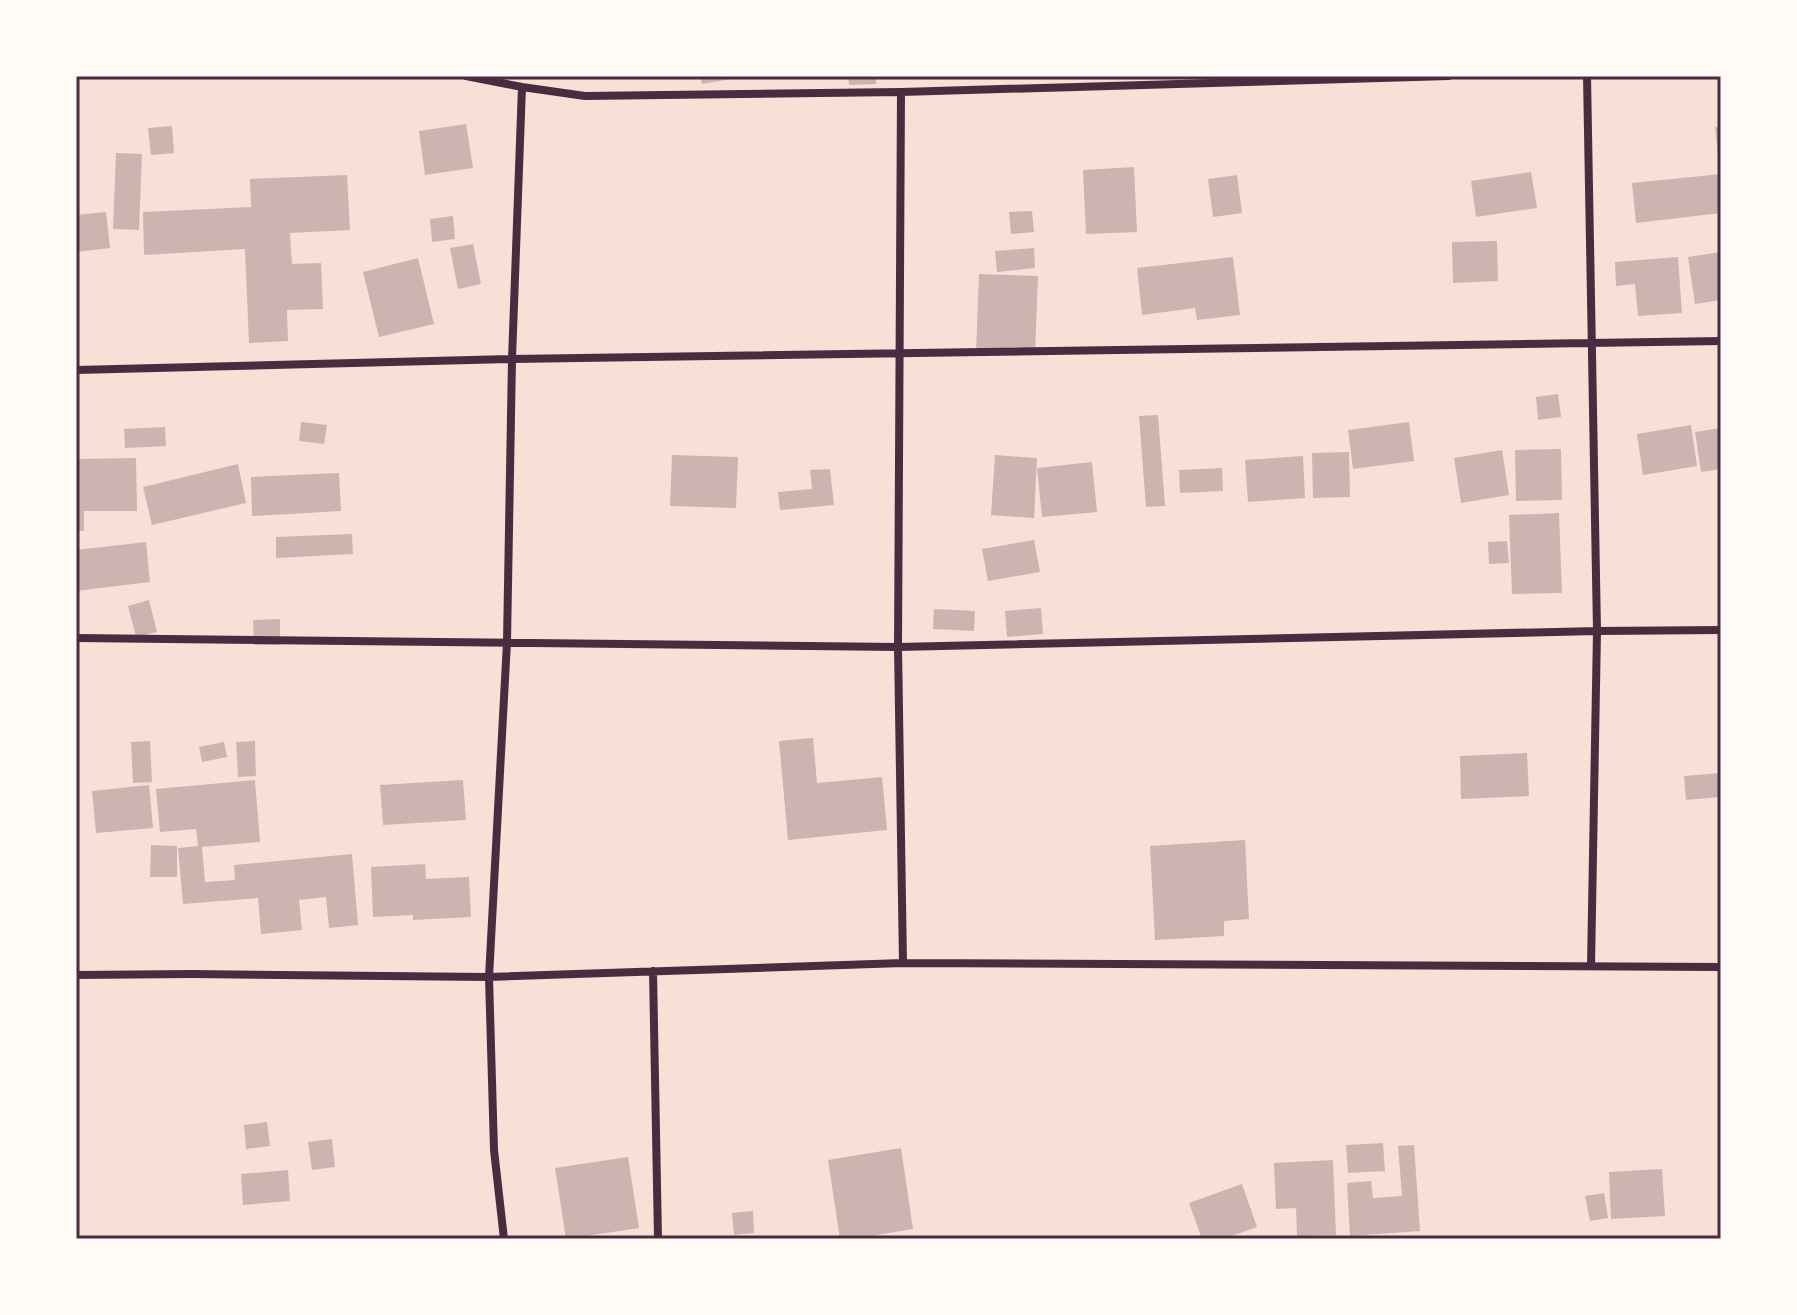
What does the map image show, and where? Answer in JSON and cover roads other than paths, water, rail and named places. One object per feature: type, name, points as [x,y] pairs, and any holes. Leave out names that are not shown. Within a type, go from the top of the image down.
[{"type":"street","points":[[466,76],[585,96],[901,92],[1449,76]]},
{"type":"street","points":[[1587,76],[1597,631],[1591,966]]},
{"type":"street","points":[[504,1239],[494,1150],[489,977],[507,642],[512,359],[522,87]]},
{"type":"street","points":[[901,92],[898,647],[903,963]]},
{"type":"street","points":[[76,370],[512,359],[1721,341]]},
{"type":"street","points":[[76,638],[898,647],[1721,630]]},
{"type":"street","points":[[76,975],[489,977],[903,963],[1721,967]]},
{"type":"street","points":[[653,971],[658,1239]]}]
